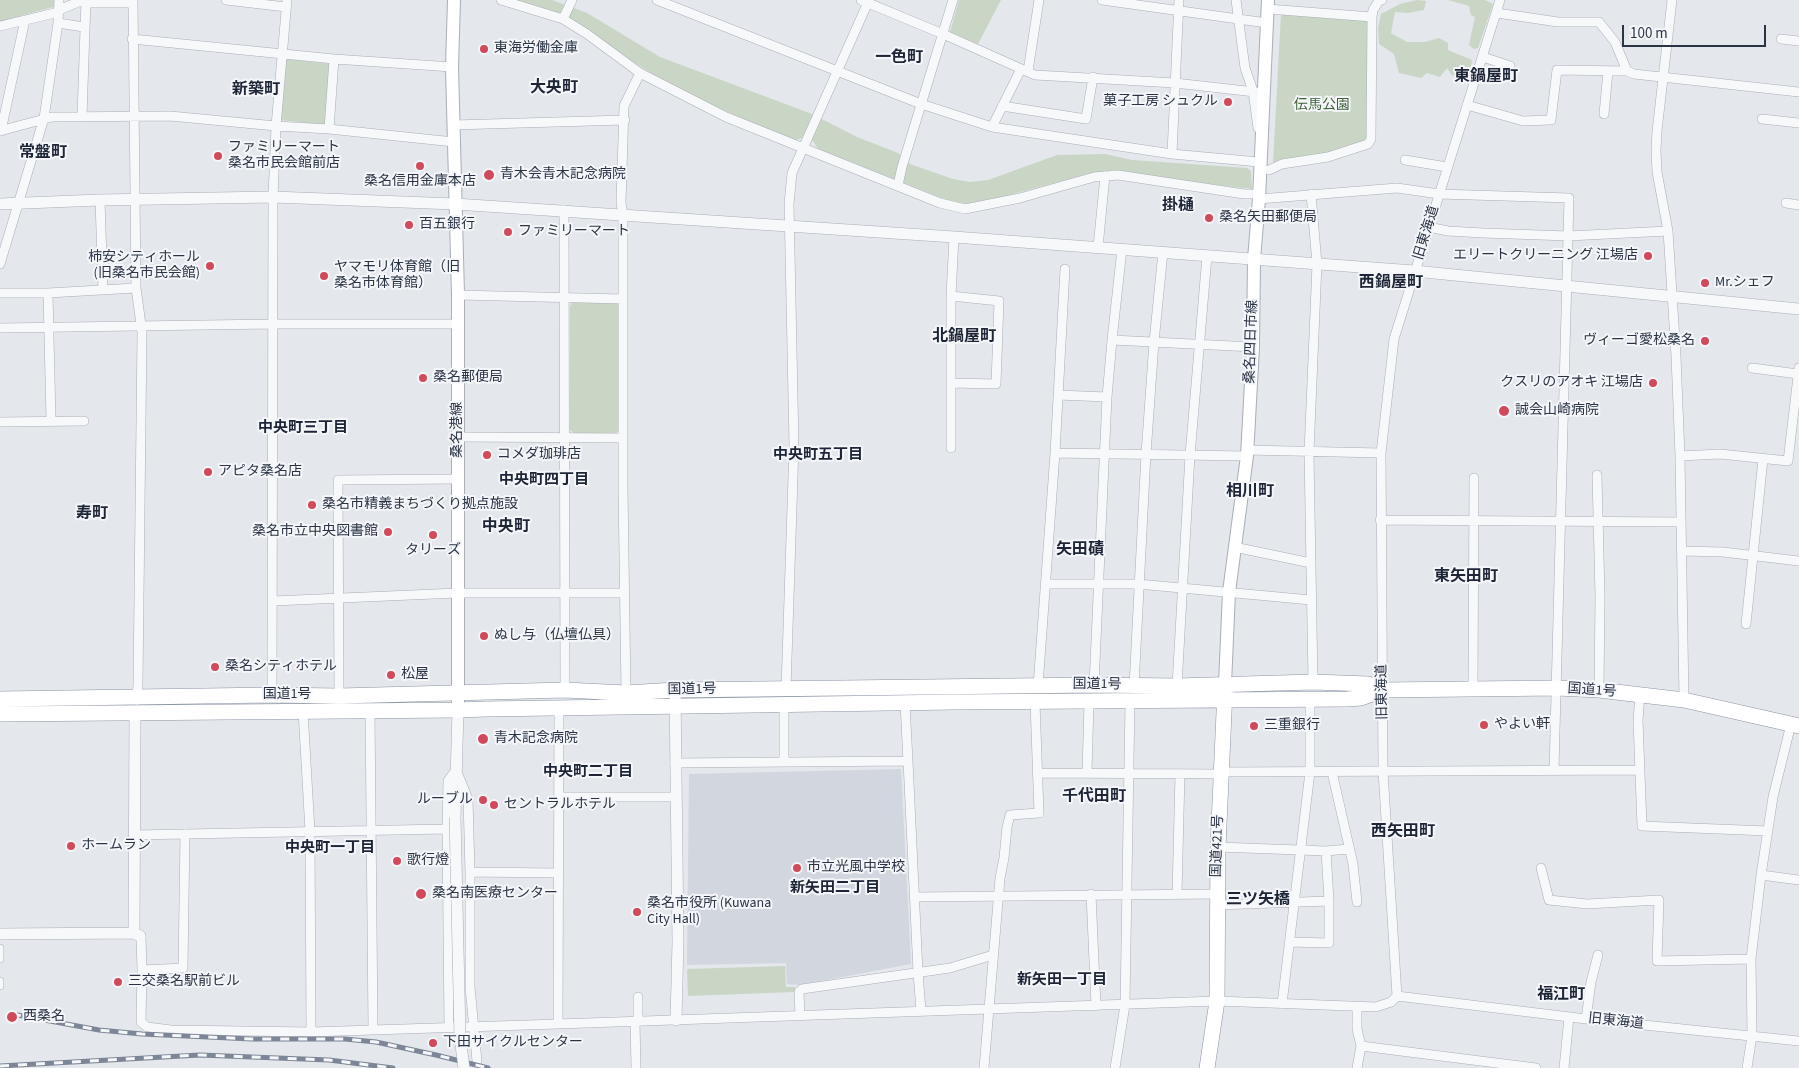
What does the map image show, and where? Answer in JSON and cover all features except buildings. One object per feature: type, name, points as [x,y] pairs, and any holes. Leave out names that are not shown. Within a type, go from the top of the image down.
[{"type":"highway","name":"国道1号","points":[[0,699],[272,695],[339,696],[565,690],[626,693],[675,690],[1094,685],[1177,686],[1313,682],[1368,684],[1383,690]]},
{"type":"highway","name":"国道421号","points":[[1207,1068],[1217,1001],[1218,847],[1225,684]]},
{"type":"highway","name":"国道1号","points":[[0,714],[458,710],[906,703],[1347,700],[1361,698],[1383,690],[1557,688],[1599,690],[1684,700],[1795,725]]},
{"type":"main road","name":"桑名港線","points":[[454,0],[452,67],[458,294],[458,710]]},
{"type":"main road","name":"桑名四日市線","points":[[1225,684],[1229,592],[1247,453],[1253,348],[1254,259],[1259,197],[1264,166],[1260,144],[1258,92],[1268,5]]},
{"type":"street","points":[[0,264],[5,235],[19,203],[44,118],[58,23],[58,0]]},
{"type":"street","points":[[226,0],[287,4],[276,126],[273,197],[272,695]]},
{"type":"street","points":[[501,0],[563,19],[640,73],[726,117],[940,203],[965,208],[1020,198],[1105,176],[1118,175],[1259,197],[1397,188],[1439,194],[1569,198],[1554,770]]},
{"type":"street","points":[[563,19],[572,0]]},
{"type":"street","points":[[657,0],[921,104],[992,127],[1264,166],[1328,157],[1368,144],[1370,139],[1372,17],[1377,2]]},
{"type":"street","points":[[898,185],[953,0]]},
{"type":"street","points":[[992,127],[1002,106],[1024,70],[1039,0]]},
{"type":"street","points":[[1102,0],[1267,23]]},
{"type":"street","points":[[1172,154],[1179,0]]},
{"type":"street","points":[[1236,0],[1245,68],[1258,92]]},
{"type":"street","name":"旧東海道","points":[[1500,0],[1394,339],[1381,453],[1383,771],[1397,996],[1586,1019],[1799,1041]]},
{"type":"street","points":[[1672,0],[1656,150],[1657,172],[1668,231],[1676,356],[1680,456],[1684,700]]},
{"type":"street","points":[[82,116],[85,1]]},
{"type":"street","points":[[0,26],[58,11],[85,1],[133,2],[136,288],[142,332],[138,685],[135,713],[134,835],[137,935],[142,970],[140,1022],[147,1027],[171,1030],[311,1032],[1217,1001],[1356,1008],[1376,1007],[1390,1002],[1397,996]]},
{"type":"street","points":[[786,689],[794,446],[791,225],[789,204],[792,173],[838,70],[866,1],[1034,75],[1174,83],[1258,92]]},
{"type":"street","points":[[1268,5],[1372,17]]},
{"type":"street","points":[[1497,13],[1558,22],[1599,22],[1615,42],[1627,71]]},
{"type":"street","points":[[25,20],[1,131],[44,118],[134,115],[170,116],[328,129],[454,142]]},
{"type":"street","points":[[58,23],[84,27]]},
{"type":"street","points":[[132,39],[334,60],[452,67]]},
{"type":"street","points":[[1780,39],[1799,41]]},
{"type":"street","points":[[1483,57],[1510,66]]},
{"type":"street","points":[[328,129],[334,60]]},
{"type":"street","points":[[1467,105],[1523,121],[1551,120],[1557,70],[1627,71],[1634,74],[1799,92]]},
{"type":"street","points":[[1604,114],[1608,71]]},
{"type":"street","points":[[626,693],[623,438],[624,214],[621,202],[624,106],[640,73]]},
{"type":"street","points":[[1002,106],[1086,119],[1092,77]]},
{"type":"street","points":[[1762,119],[1799,123]]},
{"type":"street","points":[[453,125],[624,120]]},
{"type":"street","points":[[1405,160],[1447,167]]},
{"type":"street","points":[[1098,247],[1105,176]]},
{"type":"street","points":[[1311,194],[1317,264],[1309,452],[1313,682]]},
{"type":"street","points":[[0,204],[135,199],[273,197],[564,210],[1414,271],[1799,309]]},
{"type":"street","points":[[100,200],[103,290]]},
{"type":"street","points":[[1786,203],[1799,204]]},
{"type":"street","points":[[564,210],[565,690]]},
{"type":"street","points":[[1428,226],[1448,231],[1483,234],[1568,236],[1668,231]]},
{"type":"street","points":[[951,448],[951,296],[954,237]]},
{"type":"street","points":[[1094,685],[1097,584],[1107,397],[1122,249]]},
{"type":"street","points":[[1134,686],[1146,454],[1154,342],[1164,252]]},
{"type":"street","points":[[1177,686],[1190,455],[1207,256]]},
{"type":"street","points":[[1038,686],[1055,452],[1065,269]]},
{"type":"street","points":[[0,293],[48,293],[136,288]]},
{"type":"street","points":[[48,293],[51,421]]},
{"type":"street","points":[[458,294],[623,299]]},
{"type":"street","points":[[951,296],[999,300],[996,384],[951,383]]},
{"type":"street","points":[[0,328],[273,324],[458,324]]},
{"type":"street","points":[[1112,340],[1253,348]]},
{"type":"street","points":[[1752,368],[1799,370],[1788,461]]},
{"type":"street","points":[[1058,395],[1107,397]]},
{"type":"street","points":[[0,422],[84,421]]},
{"type":"street","points":[[458,437],[623,438]]},
{"type":"street","points":[[1055,452],[1190,455],[1309,452],[1381,453]]},
{"type":"street","points":[[1680,456],[1720,454],[1799,463]]},
{"type":"street","points":[[1746,624],[1763,459]]},
{"type":"street","points":[[1596,476],[1600,596],[1599,690]]},
{"type":"street","points":[[1473,689],[1474,478]]},
{"type":"street","points":[[339,696],[338,480],[458,479]]},
{"type":"street","points":[[1380,520],[1681,522]]},
{"type":"street","points":[[1234,547],[1311,563]]},
{"type":"street","points":[[1681,552],[1723,552],[1799,561]]},
{"type":"street","points":[[1045,584],[1138,584],[1312,600]]},
{"type":"street","points":[[273,600],[457,593],[624,593]]},
{"type":"street","points":[[675,690],[678,950],[676,1020]]},
{"type":"street","points":[[1640,694],[1638,720],[1642,826],[1768,831]]},
{"type":"street","points":[[1282,1004],[1310,772],[1310,699]]},
{"type":"street","points":[[1115,1068],[1125,1005],[1130,701]]},
{"type":"street","points":[[978,1068],[984,1068],[998,896],[1007,827],[1010,815],[1039,813],[1035,702]]},
{"type":"street","points":[[1087,772],[1090,702]]},
{"type":"street","points":[[906,703],[921,1011]]},
{"type":"street","points":[[784,705],[784,761]]},
{"type":"street","points":[[558,708],[558,1024]]},
{"type":"street","points":[[458,710],[455,817],[460,1037],[464,1068]]},
{"type":"street","points":[[303,711],[310,831],[311,1032]]},
{"type":"street","points":[[370,711],[373,1029]]},
{"type":"street","points":[[1747,1068],[1752,1036],[1751,959],[1768,831],[1773,797],[1795,725]]},
{"type":"street","points":[[675,763],[908,761]]},
{"type":"street","points":[[450,1027],[448,781],[456,770]]},
{"type":"street","points":[[456,770],[468,799],[470,987],[477,1061]]},
{"type":"street","points":[[1037,773],[1180,774],[1640,770]]},
{"type":"street","points":[[1332,772],[1349,849],[1357,902]]},
{"type":"street","points":[[1177,894],[1180,774]]},
{"type":"street","points":[[559,797],[676,797]]},
{"type":"street","points":[[134,835],[447,829]]},
{"type":"street","points":[[142,970],[184,968],[185,834]]},
{"type":"street","points":[[1218,847],[1300,851],[1349,849]]},
{"type":"street","points":[[1289,942],[1329,943],[1326,851]]},
{"type":"street","points":[[1541,868],[1549,900],[1587,904],[1659,900],[1657,961],[1751,959]]},
{"type":"street","points":[[470,872],[558,873]]},
{"type":"street","points":[[1762,875],[1799,880]]},
{"type":"street","points":[[1091,894],[1096,1006]]},
{"type":"street","points":[[915,897],[1177,894],[1217,899],[1294,902],[1329,901]]},
{"type":"street","points":[[0,934],[137,935]]},
{"type":"street","points":[[0,948],[0,959]]},
{"type":"street","points":[[800,1015],[799,992],[802,989],[950,968],[993,956]]},
{"type":"street","points":[[1586,1019],[1591,982],[1598,956]]},
{"type":"street","points":[[0,981],[0,986]]},
{"type":"street","points":[[636,1068],[638,998]]},
{"type":"street","points":[[1356,1008],[1357,1029],[1361,1046],[1357,1068]]},
{"type":"street","points":[[1564,1068],[1569,1016]]},
{"type":"street","points":[[1361,1046],[1481,1064],[1536,1068]]},
{"type":"shaded area","name":"市立光風中学校","points":[[901,769],[911,964],[800,985],[787,984],[786,963],[687,965],[689,774]]},
{"type":"green space","points":[[0,0],[56,0],[54,7],[0,21]]},
{"type":"green space","points":[[514,0],[552,0],[587,13],[660,57],[812,114],[857,137],[898,153],[910,164],[953,179],[970,182],[988,180],[1057,155],[1105,154],[1132,160],[1247,168],[1251,171],[1252,189],[1174,180],[1114,170],[1088,174],[983,202],[966,204],[952,202],[818,149],[813,141],[802,138],[793,141],[678,90],[570,18]]},
{"type":"green space","points":[[959,0],[1001,0],[978,44],[950,32]]},
{"type":"green space","points":[[1417,0],[1426,1],[1424,10],[1408,13],[1395,12],[1391,33],[1407,42],[1425,42],[1439,38],[1448,43],[1448,50],[1472,60],[1469,78],[1452,75],[1447,68],[1440,77],[1427,73],[1421,78],[1399,73],[1394,54],[1379,44],[1378,28],[1381,14],[1400,4]]},
{"type":"green space","points":[[1448,0],[1485,0],[1493,4],[1478,48],[1474,49],[1469,45],[1475,17],[1471,15],[1469,6]]},
{"type":"green space","name":"伝馬公園","points":[[1281,14],[1365,19],[1369,22],[1366,141],[1320,155],[1273,163]]},
{"type":"green space","points":[[286,59],[331,64],[325,125],[280,120]]},
{"type":"green space","points":[[573,302],[616,302],[619,306],[619,430],[616,433],[574,433],[570,430],[570,306]]},
{"type":"green space","points":[[785,966],[786,987],[795,987],[795,992],[688,996],[687,969]]},
{"type":"railway","points":[[12,1014],[99,1030],[142,1034],[252,1039],[345,1039],[376,1042],[488,1068]]},
{"type":"railway","points":[[0,1066],[200,1055],[329,1060],[393,1068]]},
{"type":"place","name":"東海労働金庫","points":[[484,49]]},
{"type":"place","name":"菓子工房 シュクル","points":[[1228,102]]},
{"type":"place","name":"ファミリーマート 桑名市民会館前店","points":[[218,156]]},
{"type":"place","name":"桑名信用金庫本店","points":[[420,166]]},
{"type":"place","name":"青木会青木記念病院","points":[[489,175]]},
{"type":"place","name":"桑名矢田郵便局","points":[[1209,218]]},
{"type":"place","name":"百五銀行","points":[[409,225]]},
{"type":"place","name":"ファミリーマート","points":[[508,232]]},
{"type":"place","name":"エリートクリーニング 江場店","points":[[1648,256]]},
{"type":"place","name":"柿安シティホール (旧桑名市民会館)","points":[[210,266]]},
{"type":"place","name":"ヤマモリ体育館（旧 桑名市体育館）","points":[[324,276]]},
{"type":"place","name":"Mr.シェフ","points":[[1705,283]]},
{"type":"place","name":"ヴィーゴ愛松桑名","points":[[1705,341]]},
{"type":"place","name":"桑名郵便局","points":[[423,378]]},
{"type":"place","name":"クスリのアオキ 江場店","points":[[1653,383]]},
{"type":"place","name":"誠会山崎病院","points":[[1504,411]]},
{"type":"place","name":"コメダ珈琲店","points":[[487,455]]},
{"type":"place","name":"アピタ桑名店","points":[[208,472]]},
{"type":"place","name":"桑名市精義まちづくり拠点施設","points":[[312,505]]},
{"type":"place","name":"桑名市立中央図書館","points":[[388,532]]},
{"type":"place","name":"タリーズ","points":[[433,535]]},
{"type":"place","name":"ぬし与（仏壇仏具）","points":[[484,636]]},
{"type":"place","name":"桑名シティホテル","points":[[215,667]]},
{"type":"place","name":"松屋","points":[[391,675]]},
{"type":"place","name":"やよい軒","points":[[1484,725]]},
{"type":"place","name":"三重銀行","points":[[1254,726]]},
{"type":"place","name":"青木記念病院","points":[[483,739]]},
{"type":"place","name":"ルーブル","points":[[483,800]]},
{"type":"place","name":"セントラルホテル","points":[[494,805]]},
{"type":"place","name":"ホームラン","points":[[71,846]]},
{"type":"place","name":"歌行燈","points":[[397,861]]},
{"type":"place","name":"市立光風中学校","points":[[797,868]]},
{"type":"place","name":"桑名南医療センター","points":[[421,894]]},
{"type":"place","name":"桑名市役所 (Kuwana City Hall)","points":[[637,912]]},
{"type":"place","name":"三交桑名駅前ビル","points":[[118,982]]},
{"type":"place","name":"西桑名","points":[[12,1017]]},
{"type":"place","name":"下田サイクルセンター","points":[[433,1043]]},
{"type":"district","name":"一色町","points":[[899,58]]},
{"type":"district","name":"東鍋屋町","points":[[1486,77]]},
{"type":"district","name":"大央町","points":[[554,88]]},
{"type":"district","name":"新築町","points":[[256,90]]},
{"type":"district","name":"常盤町","points":[[43,153]]},
{"type":"district","name":"掛樋","points":[[1178,206]]},
{"type":"district","name":"西鍋屋町","points":[[1391,283]]},
{"type":"district","name":"北鍋屋町","points":[[964,337]]},
{"type":"district","name":"中央町三丁目","points":[[303,429]]},
{"type":"district","name":"中央町五丁目","points":[[818,456]]},
{"type":"district","name":"中央町四丁目","points":[[544,481]]},
{"type":"district","name":"相川町","points":[[1250,492]]},
{"type":"district","name":"寿町","points":[[92,514]]},
{"type":"district","name":"中央町","points":[[506,527]]},
{"type":"district","name":"矢田磧","points":[[1080,550]]},
{"type":"district","name":"東矢田町","points":[[1466,577]]},
{"type":"district","name":"中央町二丁目","points":[[588,773]]},
{"type":"district","name":"千代田町","points":[[1094,797]]},
{"type":"district","name":"西矢田町","points":[[1403,832]]},
{"type":"district","name":"中央町一丁目","points":[[330,849]]},
{"type":"district","name":"新矢田二丁目","points":[[835,889]]},
{"type":"district","name":"三ツ矢橋","points":[[1258,900]]},
{"type":"district","name":"新矢田一丁目","points":[[1062,981]]},
{"type":"district","name":"福江町","points":[[1561,995]]}]
